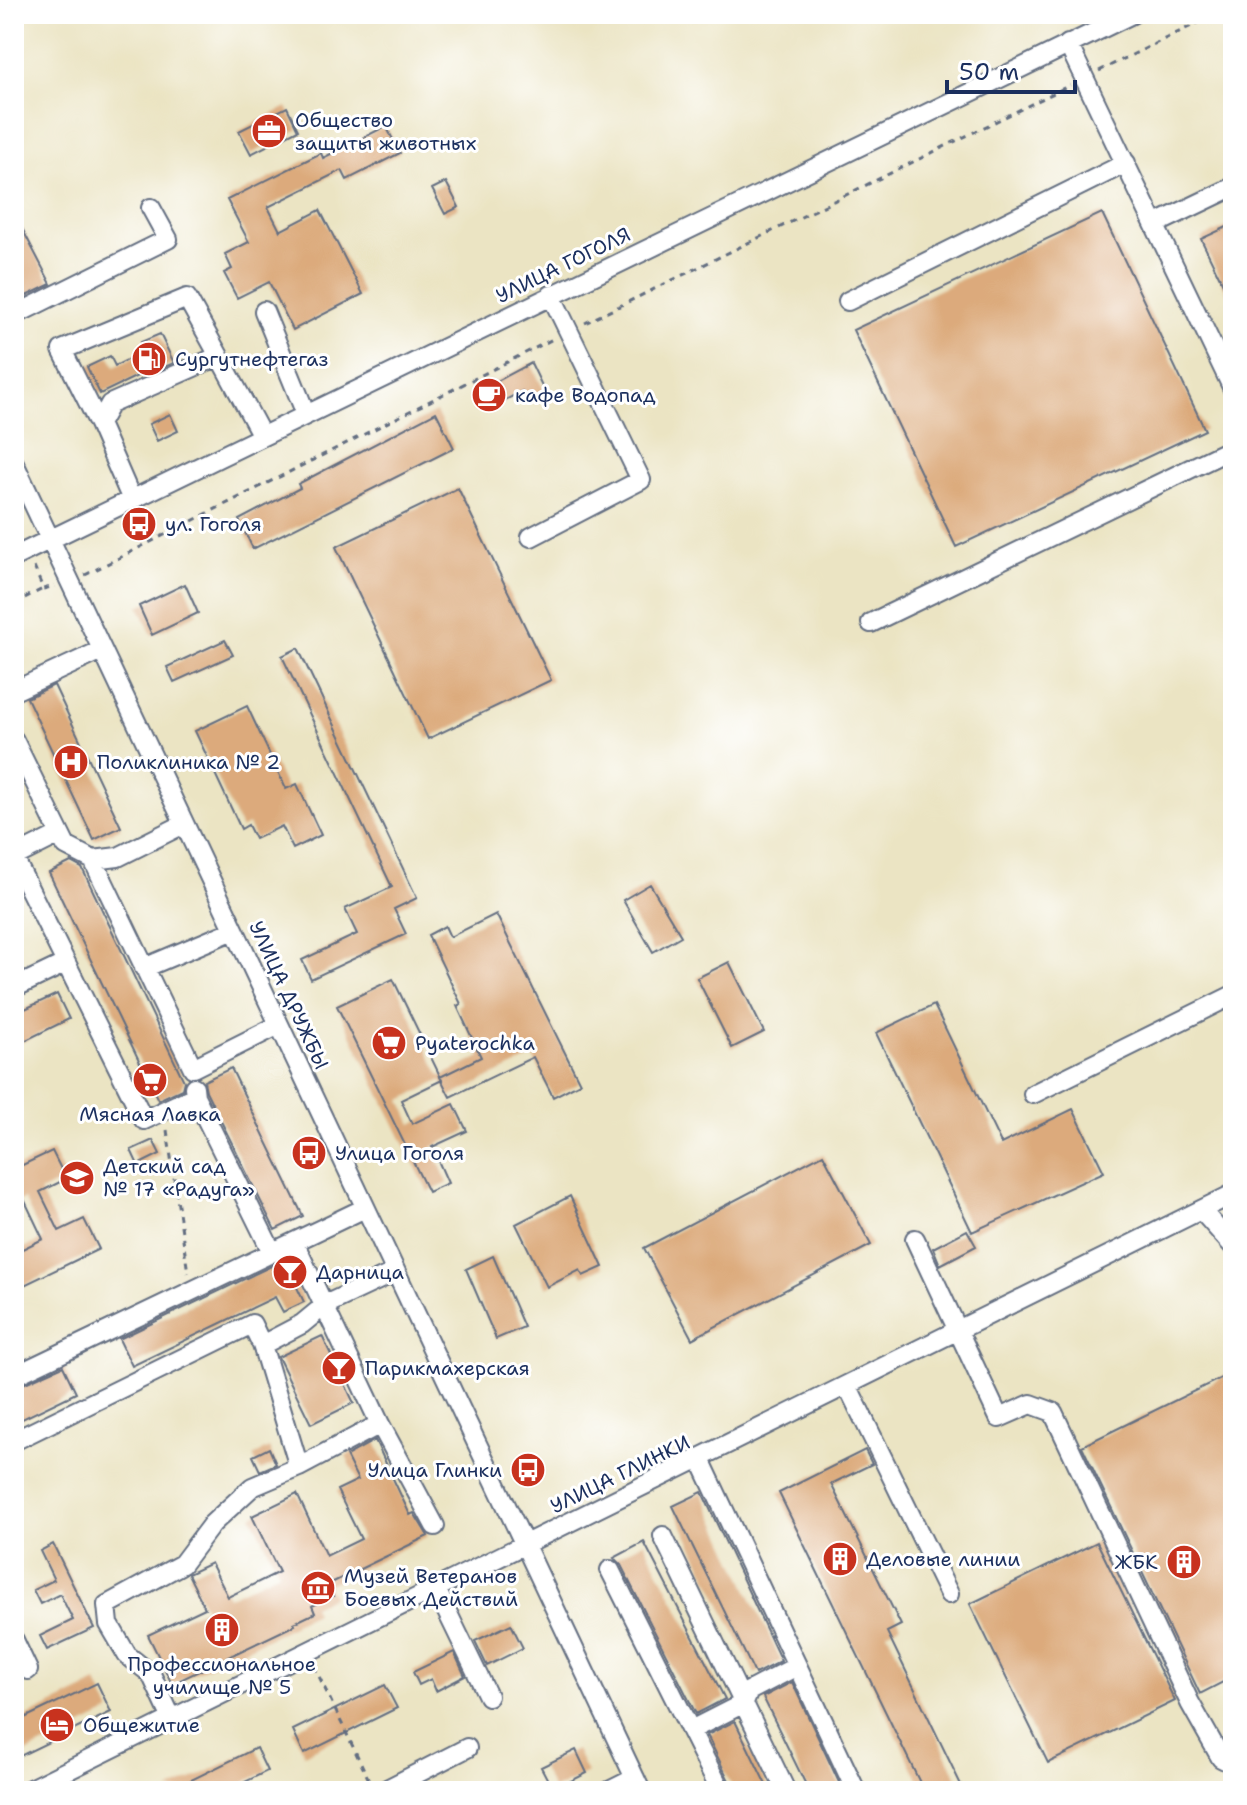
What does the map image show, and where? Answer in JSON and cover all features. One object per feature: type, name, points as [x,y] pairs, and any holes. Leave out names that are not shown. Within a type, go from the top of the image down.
[{"type":"street","name":"УЛИЦА ГОГОЛЯ","points":[[20,554],[1132,14]]},
{"type":"street","points":[[1068,44],[1233,389]]},
{"type":"street","points":[[848,301],[1126,163]]},
{"type":"street","points":[[1156,224],[1233,187]]},
{"type":"street","points":[[14,308],[17,314],[168,239],[151,208]]},
{"type":"street","points":[[531,537],[641,480],[551,295]]},
{"type":"street","points":[[132,500],[62,350],[187,298],[262,436]]},
{"type":"street","points":[[264,311],[306,414]]},
{"type":"street","points":[[99,424],[110,404],[219,356]]},
{"type":"street","points":[[871,623],[1233,448]]},
{"type":"street","name":"УЛИЦА ДРУЖБЫ","points":[[14,463],[638,1784]]},
{"type":"street","points":[[14,691],[102,650]]},
{"type":"street","points":[[14,740],[66,846],[93,860],[118,857],[184,824]]},
{"type":"street","points":[[60,834],[14,858],[144,1120],[195,1096]]},
{"type":"street","points":[[93,860],[193,1068],[195,1096],[272,1252]]},
{"type":"street","points":[[144,968],[234,930]]},
{"type":"street","points":[[14,988],[66,963]]},
{"type":"street","points":[[1033,1094],[1233,995]]},
{"type":"street","points":[[193,1068],[279,1025]]},
{"type":"street","name":"УЛИЦА ГЛИНКИ","points":[[26,1791],[1233,1194]]},
{"type":"street","points":[[14,1376],[365,1208]]},
{"type":"street","points":[[1201,1210],[1233,1246]]},
{"type":"street","points":[[915,1239],[999,1418],[1031,1404],[1053,1412],[1190,1703],[1221,1758],[1233,1764]]},
{"type":"street","points":[[294,1242],[380,1424],[435,1526]]},
{"type":"street","points":[[262,1345],[302,1324],[325,1305],[395,1272]]},
{"type":"street","points":[[14,1441],[252,1324],[262,1345],[299,1467]]},
{"type":"street","points":[[847,1385],[949,1594]]},
{"type":"street","points":[[172,1719],[151,1674],[127,1655],[109,1624],[107,1605],[182,1564],[212,1524],[252,1487],[299,1467],[380,1424]]},
{"type":"street","points":[[700,1459],[856,1791]]},
{"type":"street","points":[[663,1536],[786,1791]]},
{"type":"street","points":[[610,1570],[721,1791]]},
{"type":"street","points":[[436,1589],[488,1696]]},
{"type":"street","points":[[14,1640],[28,1670]]},
{"type":"street","points":[[691,1730],[744,1703],[749,1691],[797,1666]]},
{"type":"street","points":[[383,1791],[467,1748]]},
{"type":"street","points":[[609,1791],[638,1784]]},
{"type":"path","points":[[14,603],[43,589],[70,582],[568,331],[1216,14]]},
{"type":"path","points":[[14,524],[20,554],[43,589]]},
{"type":"path","points":[[164,1110],[190,1292]]},
{"type":"path","points":[[308,1652],[375,1791]]},
{"type":"building","name":"Общество защиты животных","points":[[287,107],[298,130],[251,154],[239,131]]},
{"type":"building","points":[[386,126],[400,153],[347,180],[342,170],[268,207],[280,231],[320,210],[363,294],[293,330],[269,282],[237,298],[224,273],[232,269],[225,254],[249,242],[227,200],[321,153],[323,158]]},
{"type":"building","points":[[446,182],[459,207],[445,214],[432,189]]},
{"type":"building","points":[[14,213],[51,284],[22,298],[14,283]]},
{"type":"building","points":[[1102,213],[1205,430],[956,547],[853,330]]},
{"type":"building","points":[[1233,224],[1233,305],[1201,239]]},
{"type":"building","points":[[160,334],[174,363],[155,371],[154,368],[100,394],[87,367],[110,356],[115,366],[145,351],[141,342]]},
{"type":"building","points":[[531,363],[545,392],[527,401],[522,391],[500,403],[490,385]]},
{"type":"building","points":[[436,412],[454,448],[253,549],[239,520],[300,488],[298,484]]},
{"type":"building","points":[[170,414],[178,431],[157,441],[149,424]]},
{"type":"building","points":[[458,488],[551,680],[428,739],[336,547]]},
{"type":"building","points":[[185,584],[198,613],[152,635],[139,606]]},
{"type":"building","points":[[225,640],[233,655],[174,682],[167,667]]},
{"type":"building","points":[[298,648],[417,898],[394,909],[406,934],[311,979],[302,960],[357,934],[345,909],[392,887],[282,656]]},
{"type":"building","points":[[54,685],[121,827],[94,840],[27,698]]},
{"type":"building","points":[[247,706],[286,789],[297,784],[321,835],[293,849],[282,826],[255,839],[248,825],[241,829],[195,731]]},
{"type":"building","points":[[71,862],[82,868],[184,1081],[182,1089],[158,1100],[49,873]]},
{"type":"building","points":[[650,884],[681,936],[653,952],[623,900]]},
{"type":"building","points":[[496,914],[580,1083],[553,1097],[533,1057],[450,1097],[440,1077],[481,1057],[457,1006],[461,1004],[428,935],[445,926],[450,937]]},
{"type":"building","points":[[729,962],[764,1032],[732,1048],[697,978]]},
{"type":"building","name":"Pyaterochka","points":[[393,979],[442,1080],[401,1100],[412,1124],[454,1104],[467,1131],[432,1147],[448,1183],[428,1192],[337,1006]]},
{"type":"building","points":[[57,994],[69,1019],[14,1046],[14,1014]]},
{"type":"building","points":[[934,1005],[1001,1144],[1073,1109],[1104,1172],[972,1232],[876,1033]]},
{"type":"building","points":[[231,1068],[303,1216],[275,1230],[206,1091],[204,1081]]},
{"type":"building","points":[[153,1140],[160,1154],[138,1165],[131,1150]]},
{"type":"building","points":[[52,1151],[66,1179],[40,1192],[59,1231],[84,1219],[99,1249],[14,1290],[14,1253],[43,1239],[24,1199],[14,1204],[14,1169]]},
{"type":"building","points":[[823,1154],[871,1245],[692,1339],[644,1248]]},
{"type":"building","points":[[570,1196],[603,1267],[583,1276],[580,1270],[547,1287],[516,1224]]},
{"type":"building","points":[[967,1230],[976,1246],[940,1265],[933,1248]]},
{"type":"building","points":[[493,1256],[524,1327],[496,1339],[466,1269]]},
{"type":"building","points":[[284,1260],[304,1302],[283,1312],[275,1297],[132,1366],[119,1339]]},
{"type":"building","points":[[322,1336],[354,1403],[311,1424],[278,1357]]},
{"type":"building","points":[[63,1366],[76,1393],[14,1423],[14,1388]]},
{"type":"building","name":"ЖБК","points":[[1233,1372],[1233,1677],[1200,1694],[1082,1446]]},
{"type":"building","points":[[375,1440],[410,1515],[414,1513],[428,1536],[327,1585],[333,1596],[312,1606],[315,1613],[295,1625],[172,1684],[148,1635],[205,1608],[188,1574],[211,1563],[228,1597],[279,1572],[252,1516],[297,1494],[326,1556],[361,1539],[337,1490],[358,1480],[346,1456]]},
{"type":"building","points":[[269,1448],[276,1464],[260,1471],[253,1456]]},
{"type":"building","name":"Деловые линии","points":[[865,1450],[872,1464],[831,1484],[901,1625],[887,1632],[964,1791],[924,1791],[779,1493]]},
{"type":"building","points":[[702,1492],[781,1661],[755,1674],[673,1506]]},
{"type":"building","points":[[644,1542],[725,1699],[696,1714],[621,1565],[614,1558]]},
{"type":"building","points":[[1097,1542],[1175,1701],[1048,1763],[970,1604]]},
{"type":"building","points":[[53,1544],[94,1628],[47,1650],[40,1636],[73,1620],[60,1594],[40,1604],[33,1590],[54,1580],[40,1551]]},
{"type":"building","points":[[511,1624],[523,1648],[487,1666],[475,1641]]},
{"type":"building","points":[[454,1652],[465,1676],[436,1691],[431,1679],[419,1685],[413,1672]]},
{"type":"building","points":[[792,1682],[843,1791],[809,1791],[763,1697]]},
{"type":"building","points":[[97,1683],[111,1712],[14,1759],[14,1723]]},
{"type":"building","points":[[385,1685],[397,1708],[304,1754],[293,1730]]},
{"type":"building","points":[[735,1721],[769,1791],[734,1791],[707,1735]]},
{"type":"building","points":[[256,1748],[267,1771],[227,1791],[169,1791]]},
{"type":"building","points":[[576,1750],[587,1773],[553,1790],[541,1767]]},
{"type":"place","name":"Общество защиты животных","points":[[269,131]]},
{"type":"place","name":"Сургутнефтегаз","points":[[149,359]]},
{"type":"place","name":"кафе Водопад","points":[[489,395]]},
{"type":"place","name":"ул. Гоголя","points":[[139,524]]},
{"type":"place","name":"Поликлиника № 2","points":[[71,762]]},
{"type":"place","name":"Pyaterochka","points":[[389,1043]]},
{"type":"place","name":"Мясная Лавка","points":[[150,1080]]},
{"type":"place","name":"Улица Гоголя","points":[[309,1153]]},
{"type":"place","name":"Детский сад № 17 «Радуга»","points":[[77,1178]]},
{"type":"place","name":"Дарница","points":[[290,1272]]},
{"type":"place","name":"Парикмахерская","points":[[339,1368]]},
{"type":"place","name":"Улица Глинки","points":[[528,1470]]},
{"type":"place","name":"Деловые линии","points":[[840,1559]]},
{"type":"place","name":"ЖБК","points":[[1184,1562]]},
{"type":"place","name":"Музей Ветеранов Боевых Действий","points":[[318,1588]]},
{"type":"place","name":"Профессиональное училище № 5","points":[[222,1630]]},
{"type":"place","name":"Общежитие","points":[[57,1725]]}]
